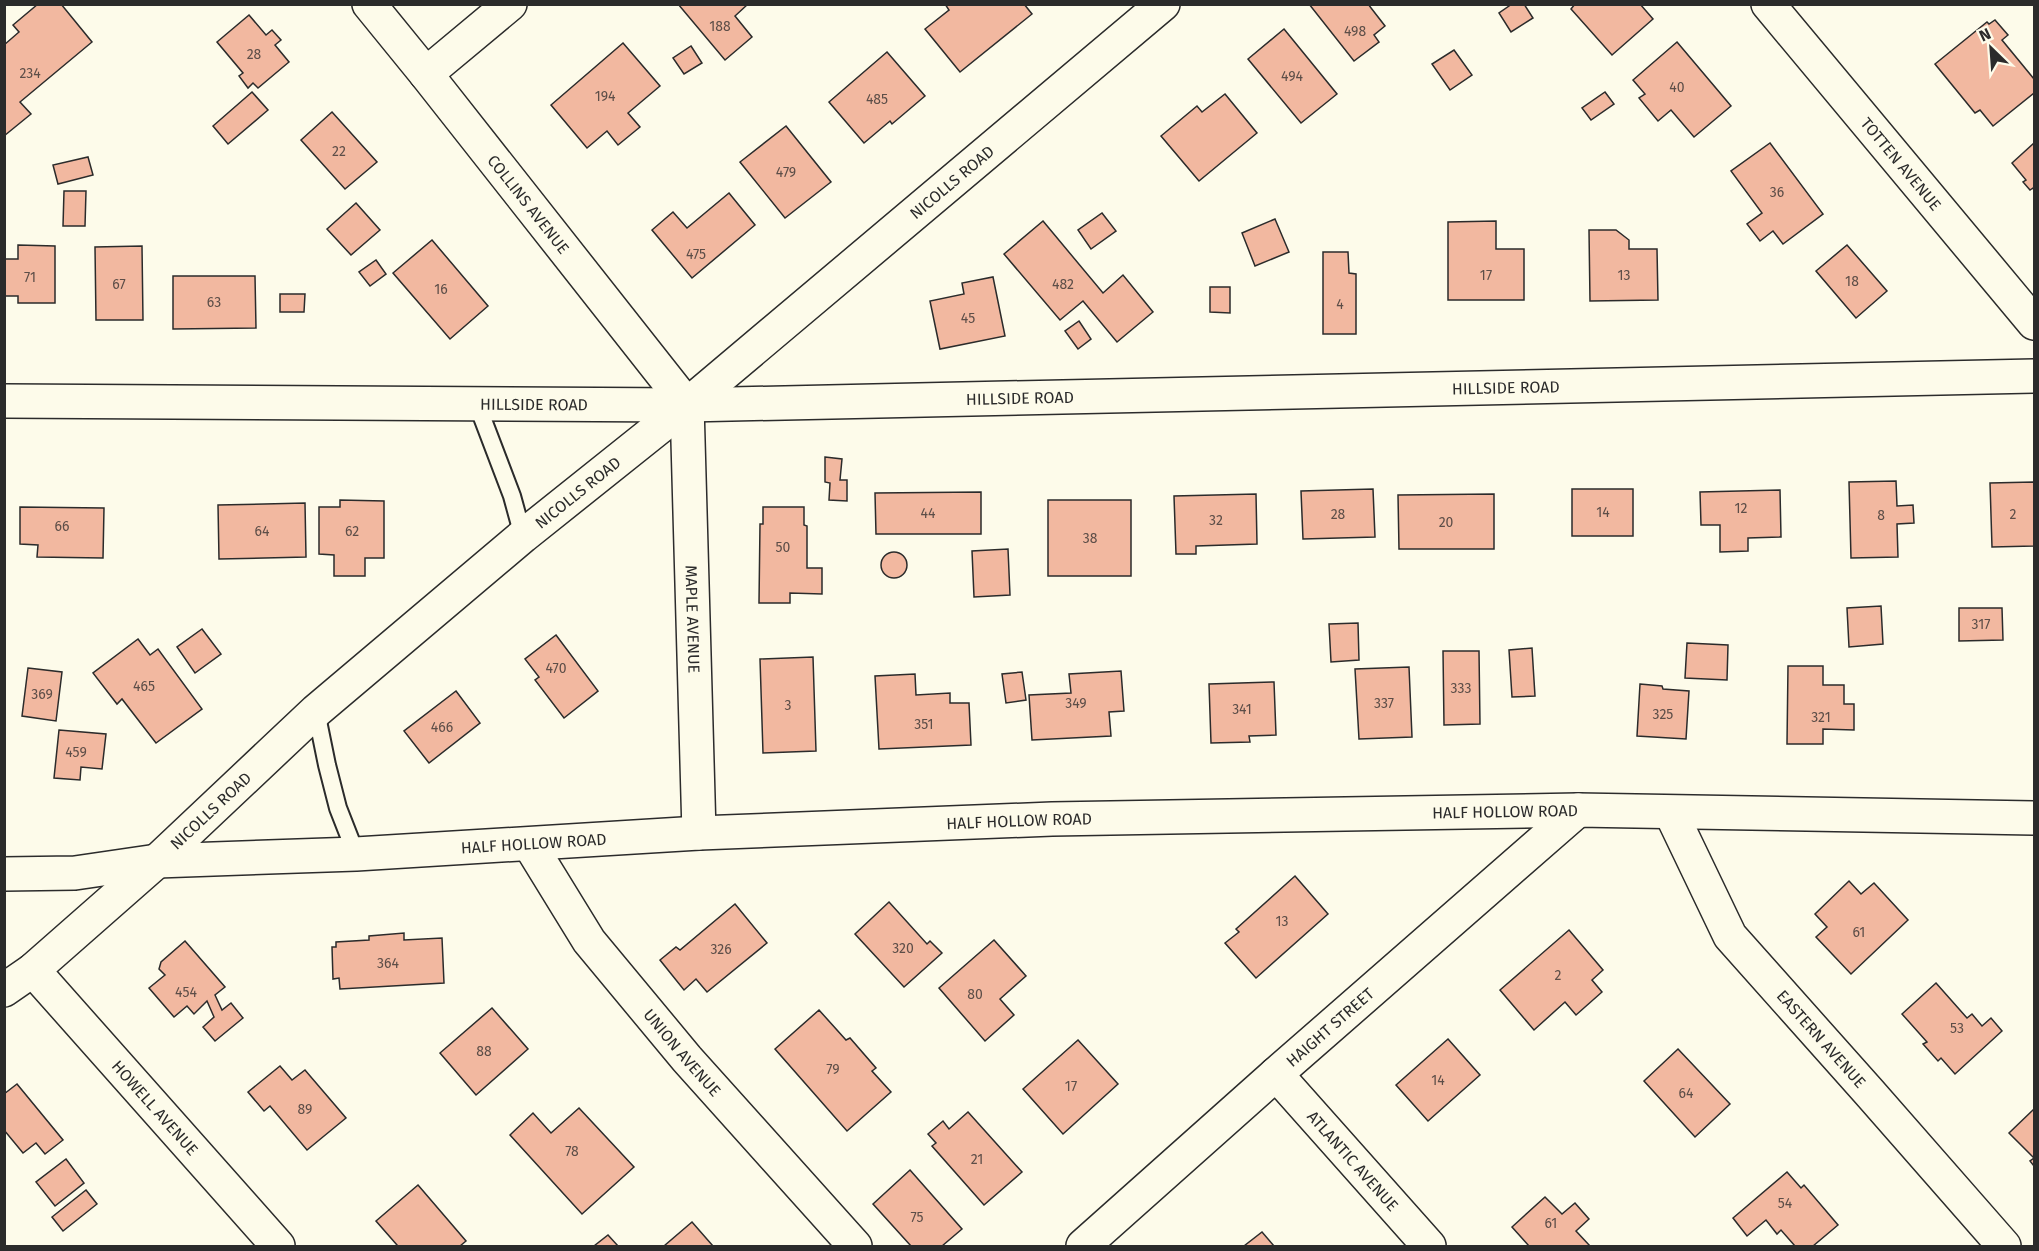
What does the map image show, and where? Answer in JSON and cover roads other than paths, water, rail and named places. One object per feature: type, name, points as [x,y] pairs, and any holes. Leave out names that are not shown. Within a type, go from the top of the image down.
[{"type":"street","name":"COLLINS AVENUE","points":[[369,4],[687,405]]},
{"type":"street","points":[[426,74],[510,4]]},
{"type":"street","name":"NICOLLS ROAD","points":[[4,990],[33,970],[157,861],[316,711],[523,536],[687,405],[1163,4]]},
{"type":"street","name":"TOTTEN AVENUE","points":[[1768,4],[2034,323]]},
{"type":"street","name":"HILLSIDE ROAD","points":[[4,401],[687,405],[2034,376]]},
{"type":"street","name":"MAPLE AVENUE","points":[[687,405],[699,833]]},
{"type":"street","name":"HALF HOLLOW ROAD","points":[[4,874],[75,873],[157,861],[357,854],[699,833],[1052,819],[1578,810],[2034,818]]},
{"type":"street","name":"HAIGHT STREET","points":[[1083,1246],[1578,810]]},
{"type":"street","name":"EASTERN AVENUE","points":[[1671,813],[1730,936],[2004,1246]]},
{"type":"street","name":"UNION AVENUE","points":[[530,844],[589,941],[687,1059],[855,1246]]},
{"type":"street","name":"HOWELL AVENUE","points":[[33,970],[278,1246]]},
{"type":"street","name":"ATLANTIC AVENUE","points":[[1276,1074],[1429,1246]]},
{"type":"lane","points":[[477,404],[504,475],[523,536]]},
{"type":"lane","points":[[316,711],[338,808],[357,854]]}]
